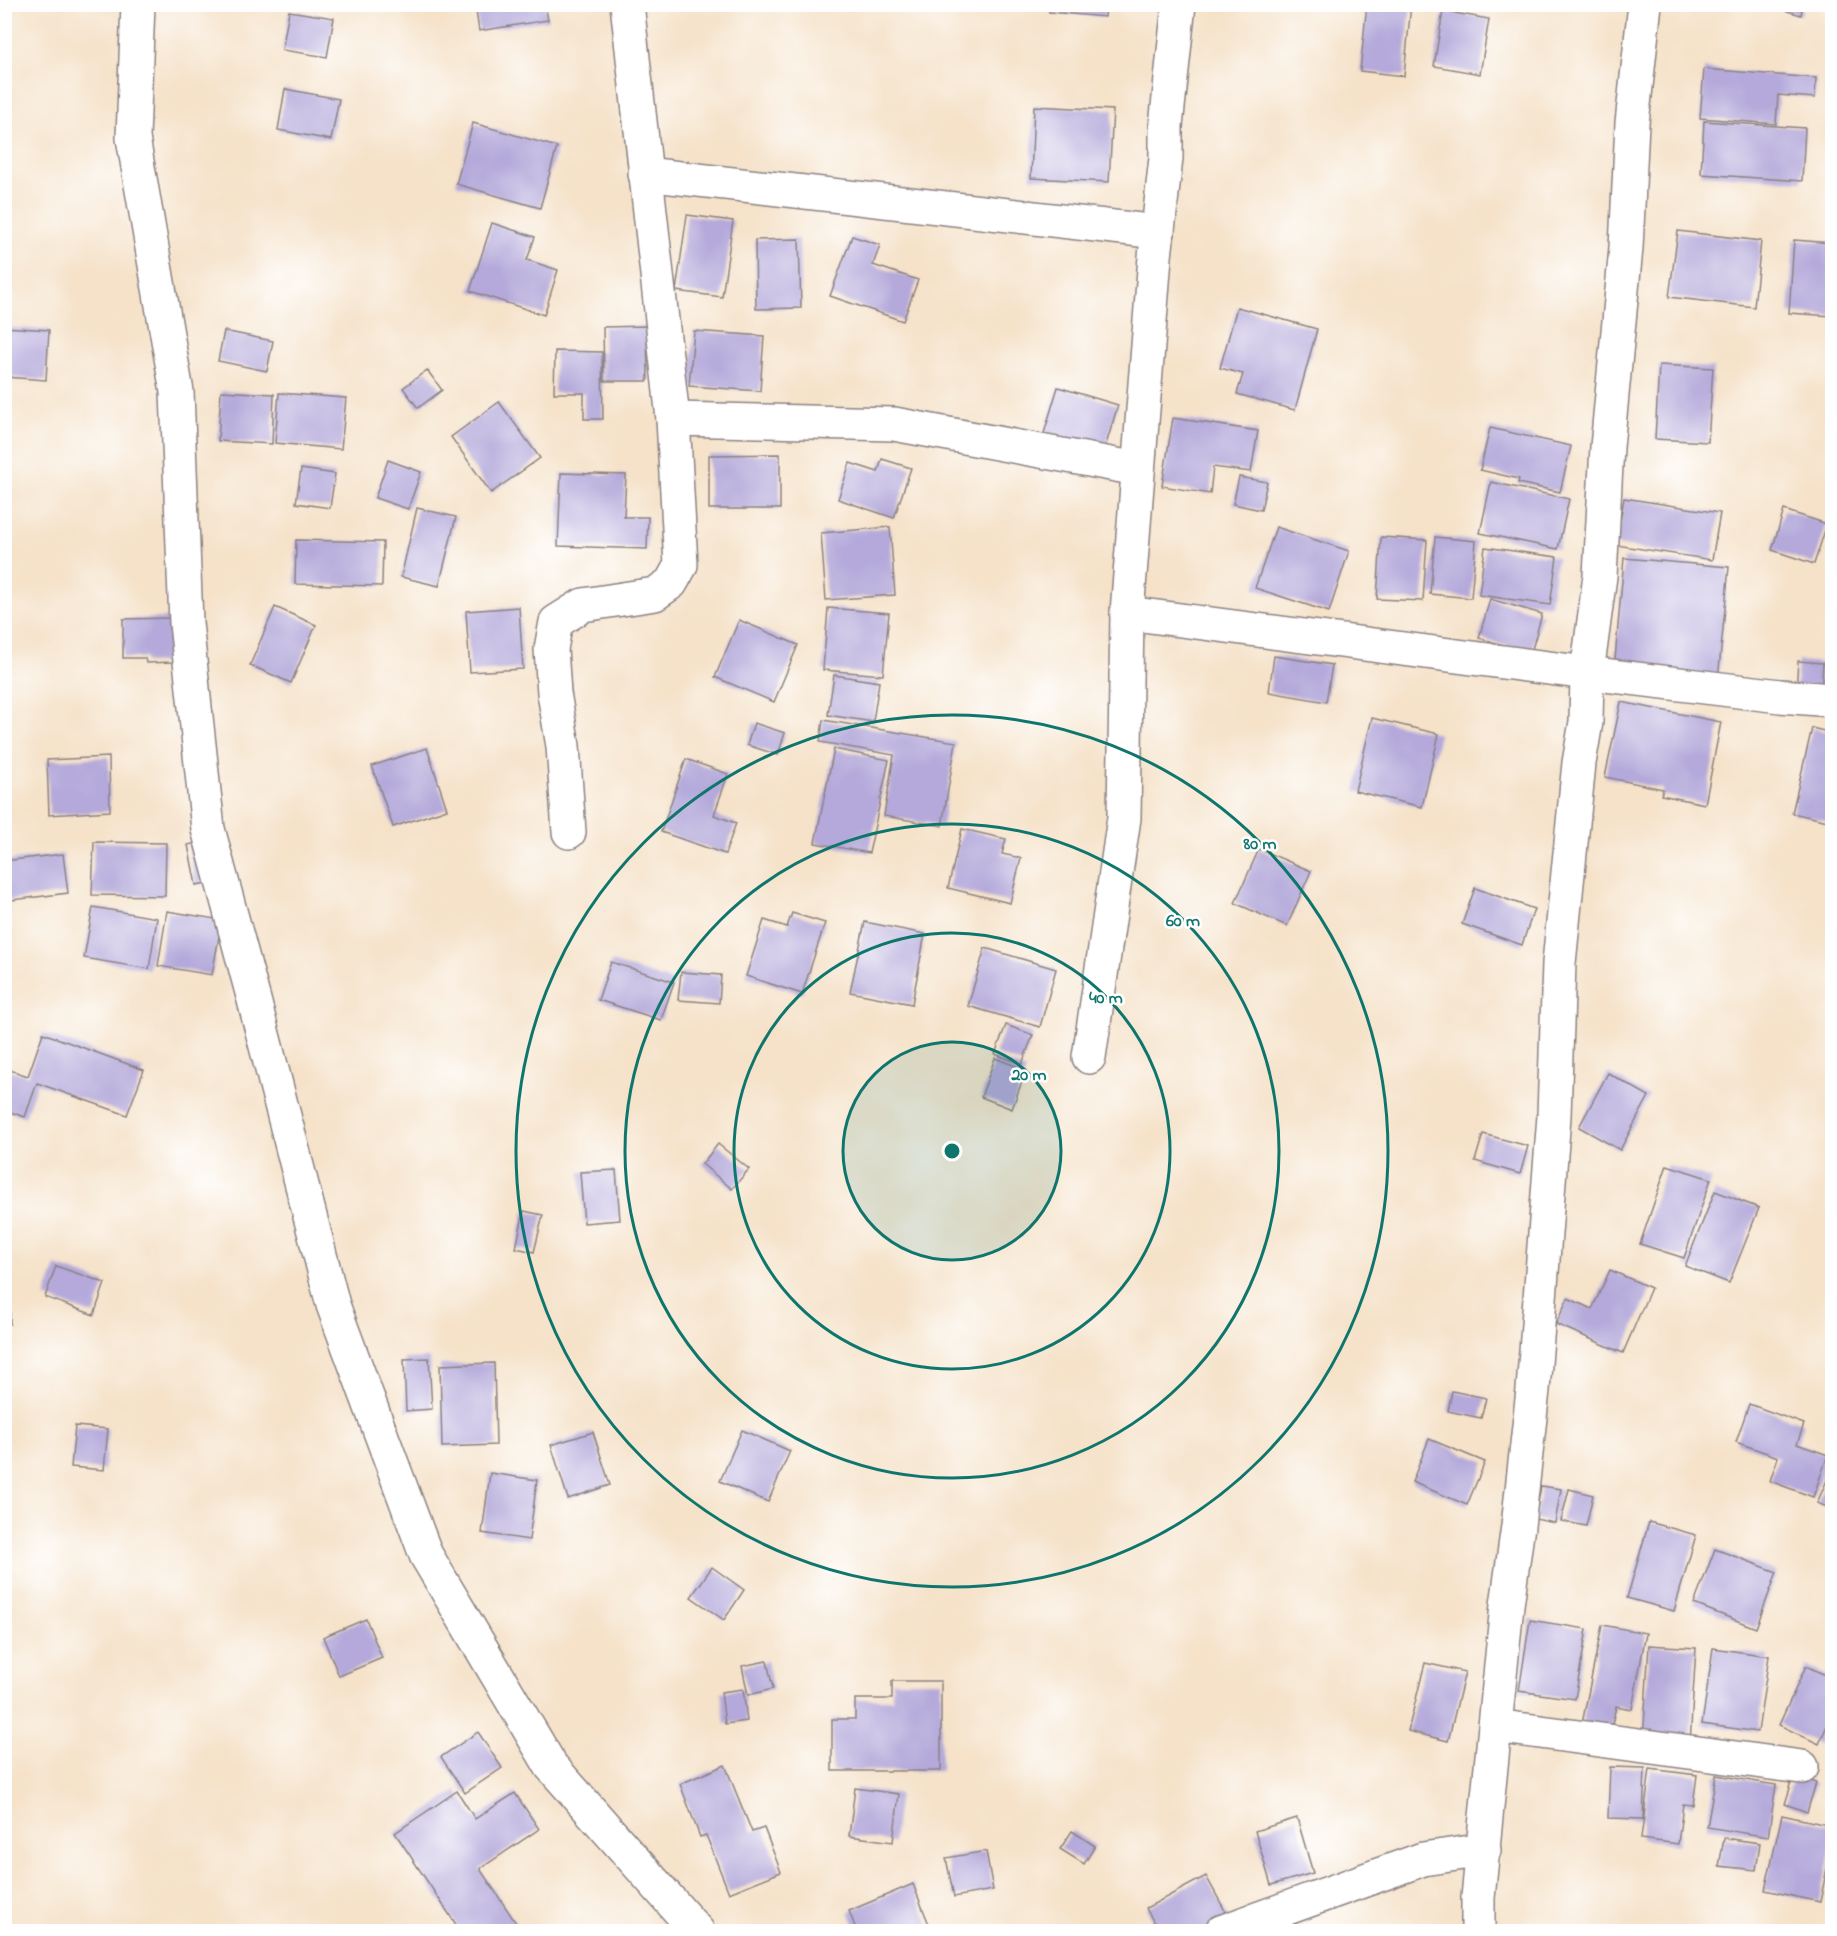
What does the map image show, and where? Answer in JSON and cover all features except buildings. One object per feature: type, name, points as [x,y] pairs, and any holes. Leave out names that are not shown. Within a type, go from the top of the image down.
[{"type":"street","points":[[138,4],[133,138],[177,392],[186,623],[208,829],[333,1305],[426,1555],[551,1766],[698,1932]]},
{"type":"street","points":[[569,832],[563,746],[554,693],[551,649],[556,622],[583,605],[655,594],[671,583],[681,565],[673,419],[627,4]]},
{"type":"street","points":[[1089,1058],[1124,818],[1127,613],[1179,4]]},
{"type":"street","points":[[1478,1932],[1478,1898],[1495,1726],[1534,1372],[1554,1116],[1559,963],[1579,763],[1586,722],[1587,674],[1600,576],[1606,447],[1624,276],[1626,219],[1631,180],[1632,123],[1645,4]]},
{"type":"street","points":[[645,174],[1158,232]]},
{"type":"street","points":[[673,419],[894,424],[1138,469]]},
{"type":"street","points":[[1127,613],[1587,674],[1833,700]]},
{"type":"street","points":[[1495,1726],[1802,1767]]},
{"type":"street","points":[[1221,1932],[1423,1859],[1484,1850]]}]
